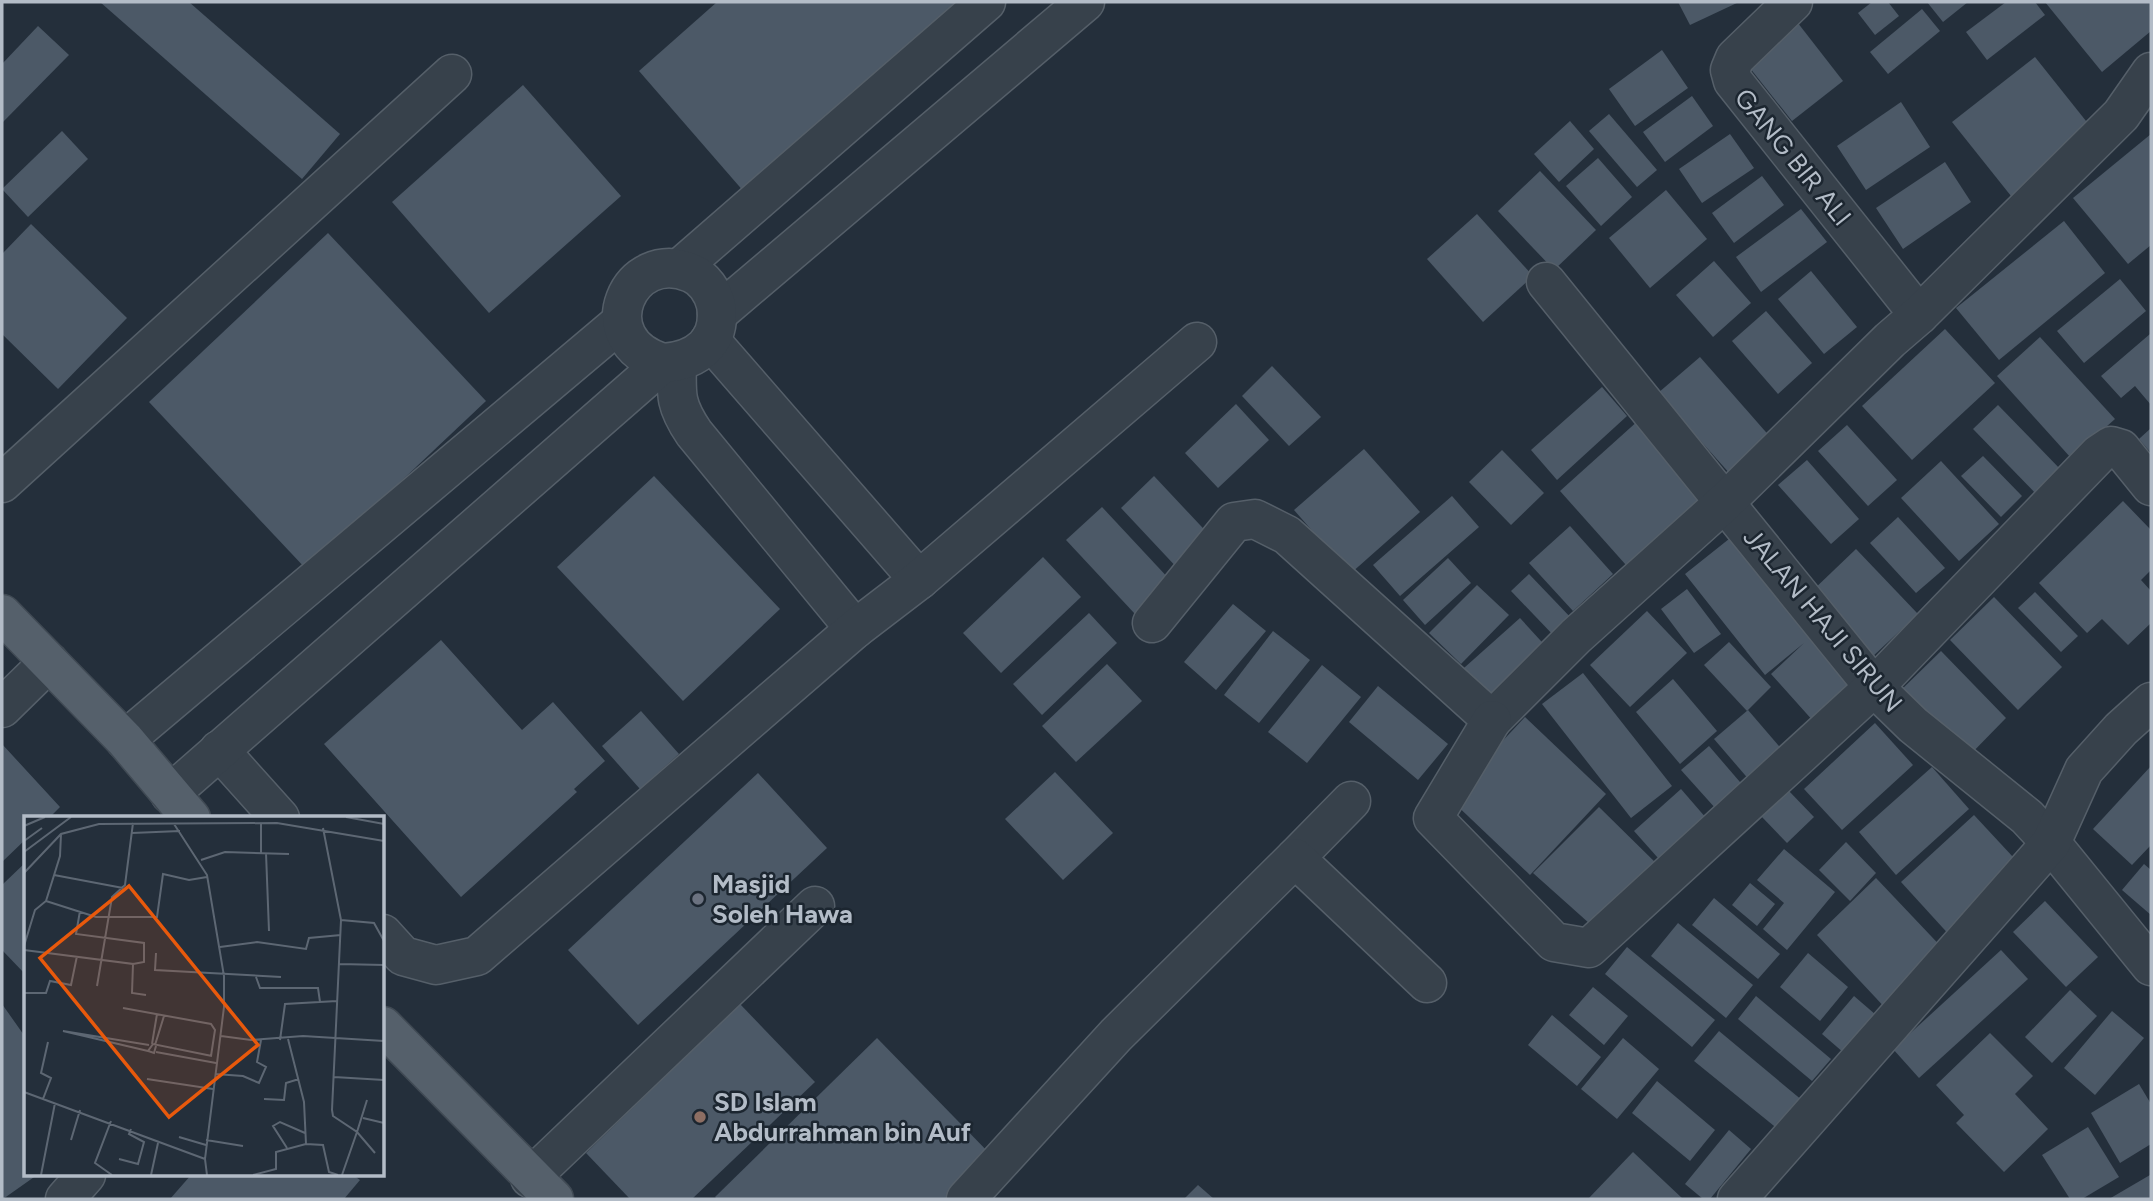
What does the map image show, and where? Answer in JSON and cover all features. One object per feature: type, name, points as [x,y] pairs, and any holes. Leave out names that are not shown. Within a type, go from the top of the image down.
[{"type":"main road","points":[[2,614],[125,740],[180,806]]},
{"type":"main road","points":[[385,1028],[542,1189]]},
{"type":"street","points":[[680,268],[986,2]]},
{"type":"street","points":[[919,580],[714,327],[715,299],[695,274],[680,268],[661,268],[645,274],[631,287],[623,303],[621,322],[636,349],[649,359],[670,363],[690,359],[702,351],[714,327],[1085,2]]},
{"type":"street","name":"GANG BIR ALI","points":[[1793,2],[1735,58],[1730,70],[1733,81],[1919,315]]},
{"type":"street","points":[[2151,72],[2121,115],[1919,315],[1890,340],[1725,502],[1576,636],[1492,720],[1433,818],[1554,943],[1589,948],[1874,687],[2099,454],[2111,446],[2121,449],[2151,486]]},
{"type":"street","points":[[2,483],[452,74]]},
{"type":"street","name":"JALAN HAJI SIRUN","points":[[1546,282],[1874,687],[1913,725],[2027,817],[2151,966]]},
{"type":"street","points":[[125,740],[621,322]]},
{"type":"street","points":[[385,936],[403,956],[436,965],[477,956],[855,629],[919,580],[1196,342]]},
{"type":"street","points":[[670,363],[681,414],[694,433],[855,629]]},
{"type":"street","points":[[180,806],[219,750],[670,363]]},
{"type":"street","points":[[1152,623],[1234,522],[1255,519],[1287,535],[1492,720]]},
{"type":"street","points":[[2,708],[48,663]]},
{"type":"street","points":[[1737,1199],[2051,843],[2084,770],[2121,729],[2151,702]]},
{"type":"street","points":[[219,750],[278,816]]},
{"type":"street","points":[[966,1199],[1116,1035],[1351,801]]},
{"type":"street","points":[[1295,858],[1427,983]]},
{"type":"street","points":[[542,1189],[815,906]]},
{"type":"street","points":[[65,1199],[85,1176]]},
{"type":"building","points":[[100,2],[189,2],[340,134],[302,179]]},
{"type":"building","points":[[717,2],[962,2],[745,193],[639,71]]},
{"type":"building","points":[[1678,2],[1739,2],[1690,25]]},
{"type":"building","points":[[1872,2],[1888,2],[1899,16],[1875,35],[1858,13]]},
{"type":"building","points":[[1927,2],[1968,2],[1943,22]]},
{"type":"building","points":[[2006,2],[2035,2],[2045,15],[1987,60],[1966,32]]},
{"type":"building","points":[[2045,2],[2151,2],[2151,31],[2102,72]]},
{"type":"building","points":[[1922,9],[1940,31],[1888,74],[1870,52]]},
{"type":"building","points":[[1794,18],[1843,81],[1792,121],[1742,58]]},
{"type":"building","points":[[38,26],[69,55],[2,123],[2,64]]},
{"type":"building","points":[[1662,50],[1688,88],[1635,126],[1609,89]]},
{"type":"building","points":[[2035,57],[2098,136],[2015,201],[1952,122]]},
{"type":"building","points":[[523,85],[621,196],[489,313],[392,202]]},
{"type":"building","points":[[1692,96],[1713,126],[1665,162],[1643,132]]},
{"type":"building","points":[[1901,102],[1930,147],[1866,190],[1837,146]]},
{"type":"building","points":[[1609,114],[1657,170],[1637,187],[1589,131]]},
{"type":"building","points":[[1570,121],[1594,149],[1559,182],[1534,154]]},
{"type":"building","points":[[62,131],[88,159],[28,217],[2,189]]},
{"type":"building","points":[[1730,134],[1754,168],[1702,203],[1679,169]]},
{"type":"building","points":[[2151,134],[2151,245],[2128,264],[2073,198]]},
{"type":"building","points":[[1598,158],[1632,197],[1601,226],[1566,186]]},
{"type":"building","points":[[1945,162],[1971,202],[1903,249],[1876,208]]},
{"type":"building","points":[[1540,171],[1596,230],[1554,270],[1498,211]]},
{"type":"building","points":[[1762,176],[1784,205],[1734,243],[1712,213]]},
{"type":"building","points":[[1666,190],[1707,239],[1650,288],[1609,238]]},
{"type":"building","points":[[1801,209],[1827,242],[1761,292],[1736,257]]},
{"type":"building","points":[[1477,214],[1533,276],[1483,322],[1427,259]]},
{"type":"building","points":[[2064,221],[2105,273],[1999,360],[1956,308]]},
{"type":"building","points":[[31,224],[127,318],[58,389],[2,334],[2,254]]},
{"type":"building","points":[[328,233],[486,401],[307,570],[149,402]]},
{"type":"building","points":[[1714,261],[1751,303],[1713,337],[1676,295]]},
{"type":"building","points":[[1811,271],[1857,327],[1824,354],[1778,299]]},
{"type":"building","points":[[2120,279],[2146,311],[2084,363],[2057,331]]},
{"type":"building","points":[[1766,311],[1812,363],[1778,394],[1732,341]]},
{"type":"building","points":[[1945,329],[1995,383],[1912,460],[1862,406]]},
{"type":"building","points":[[2150,334],[2151,405],[2135,386],[2121,398],[2101,376]]},
{"type":"building","points":[[2040,337],[2115,419],[2071,458],[1997,376]]},
{"type":"building","points":[[1700,357],[1772,439],[1731,475],[1658,393]]},
{"type":"building","points":[[1272,366],[1321,417],[1289,446],[1242,396]]},
{"type":"building","points":[[1602,387],[1627,416],[1557,480],[1531,450]]},
{"type":"building","points":[[1236,404],[1269,440],[1218,488],[1185,453]]},
{"type":"building","points":[[1998,405],[2064,473],[2039,497],[1973,429]]},
{"type":"building","points":[[1640,419],[1714,502],[1634,574],[1560,491]]},
{"type":"building","points":[[1847,425],[1897,480],[1868,506],[1818,451]]},
{"type":"building","points":[[2151,428],[2151,453],[2139,439]]},
{"type":"building","points":[[1364,449],[1420,512],[1350,574],[1294,510]]},
{"type":"building","points":[[1502,450],[1544,493],[1511,525],[1469,482]]},
{"type":"building","points":[[1983,456],[2022,496],[2001,517],[1961,476]]},
{"type":"building","points":[[1807,460],[1859,519],[1831,544],[1778,485]]},
{"type":"building","points":[[1941,461],[1999,524],[1959,561],[1901,498]]},
{"type":"building","points":[[654,476],[780,609],[683,701],[557,567]]},
{"type":"building","points":[[1154,476],[1215,541],[1181,572],[1121,508]]},
{"type":"building","points":[[1452,496],[1479,527],[1400,596],[1373,565]]},
{"type":"building","points":[[2123,501],[2151,530],[2151,570],[2141,580],[2151,591],[2151,623],[2128,645],[2102,619],[2087,633],[2039,583]]},
{"type":"building","points":[[1102,507],[1171,581],[1135,614],[1066,540]]},
{"type":"building","points":[[1898,517],[1945,568],[1916,593],[1870,543]]},
{"type":"building","points":[[1570,526],[1613,574],[1573,611],[1529,563]]},
{"type":"building","points":[[1734,535],[1865,694],[1823,732],[1771,674],[1804,643],[1765,675],[1685,574]]},
{"type":"building","points":[[1856,549],[1918,614],[1871,658],[1810,593]]},
{"type":"building","points":[[1043,557],[1081,597],[1001,673],[963,633]]},
{"type":"building","points":[[1448,558],[1471,583],[1425,625],[1403,600]]},
{"type":"building","points":[[1529,574],[1574,621],[1556,638],[1511,591]]},
{"type":"building","points":[[1477,585],[1509,615],[1461,664],[1429,633]]},
{"type":"building","points":[[1687,589],[1721,634],[1694,653],[1661,609]]},
{"type":"building","points":[[2035,592],[2078,636],[2061,652],[2018,608]]},
{"type":"building","points":[[1994,597],[2062,667],[2018,710],[1950,640]]},
{"type":"building","points":[[1233,604],[1266,631],[1216,690],[1184,662]]},
{"type":"building","points":[[1647,611],[1687,653],[1630,707],[1590,665]]},
{"type":"building","points":[[1089,613],[1117,643],[1042,715],[1013,684]]},
{"type":"building","points":[[1520,618],[1551,652],[1486,710],[1455,676]]},
{"type":"building","points":[[1273,631],[1310,660],[1259,723],[1224,695]]},
{"type":"building","points":[[441,640],[522,730],[553,702],[605,761],[574,789],[577,792],[461,897],[324,744]]},
{"type":"building","points":[[1729,642],[1771,687],[1747,711],[1704,665]]},
{"type":"building","points":[[1941,651],[2006,718],[1963,762],[1897,694]]},
{"type":"building","points":[[1107,664],[1142,701],[1076,762],[1042,726]]},
{"type":"building","points":[[1322,665],[1361,697],[1307,763],[1268,732]]},
{"type":"building","points":[[1583,673],[1672,786],[1631,818],[1542,704]]},
{"type":"building","points":[[1673,679],[1717,731],[1680,764],[1636,712]]},
{"type":"building","points":[[1378,686],[1448,744],[1418,780],[1349,722]]},
{"type":"building","points":[[1748,710],[1791,760],[1757,789],[1714,739]]},
{"type":"building","points":[[641,711],[679,754],[640,789],[602,746]]},
{"type":"building","points":[[1525,717],[1606,794],[1530,875],[1449,798]]},
{"type":"building","points":[[1875,723],[1913,765],[1842,830],[1804,789]]},
{"type":"building","points":[[2,744],[60,807],[51,816],[24,816],[24,841],[2,862]]},
{"type":"building","points":[[1709,746],[1752,796],[1725,819],[1681,770]]},
{"type":"building","points":[[2151,766],[2151,845],[2132,865],[2093,829]]},
{"type":"building","points":[[1932,767],[1969,809],[1896,875],[1859,832]]},
{"type":"building","points":[[1055,772],[1113,833],[1063,880],[1005,819]]},
{"type":"building","name":"Masjid Soleh Hawa","points":[[758,773],[827,848],[638,1025],[568,950]]},
{"type":"building","points":[[1681,789],[1713,826],[1666,867],[1634,831]]},
{"type":"building","points":[[1788,790],[1814,817],[1787,843],[1761,816]]},
{"type":"building","points":[[1599,807],[1662,869],[1599,932],[1533,873]]},
{"type":"building","points":[[1974,815],[2026,871],[1953,939],[1901,882]]},
{"type":"building","points":[[1846,842],[1876,873],[1850,901],[1819,870]]},
{"type":"building","points":[[1784,849],[1835,892],[1787,950],[1763,929],[1784,903],[1757,880]]},
{"type":"building","points":[[24,864],[24,973],[2,950],[2,885]]},
{"type":"building","points":[[2144,864],[2151,870],[2151,915],[2122,890]]},
{"type":"building","points":[[1876,878],[1949,955],[1889,1012],[1817,935]]},
{"type":"building","points":[[1750,883],[1775,904],[1757,926],[1732,905]]},
{"type":"building","points":[[1714,898],[1780,954],[1758,979],[1692,925]]},
{"type":"building","points":[[2045,901],[2098,957],[2066,987],[2013,932]]},
{"type":"building","points":[[1678,923],[1753,985],[1726,1018],[1651,956]]},
{"type":"building","points":[[1627,947],[1715,1020],[1692,1047],[1605,974]]},
{"type":"building","points":[[2001,950],[2028,979],[1919,1078],[1893,1049]]},
{"type":"building","points":[[1808,953],[1848,987],[1820,1021],[1780,987]]},
{"type":"building","points":[[1593,987],[1628,1016],[1604,1045],[1569,1015]]},
{"type":"building","points":[[2070,990],[2097,1016],[2052,1063],[2025,1037]]},
{"type":"building","points":[[1756,996],[1831,1059],[1812,1081],[1738,1019]]},
{"type":"building","points":[[1854,996],[1883,1021],[1851,1059],[1822,1034]]},
{"type":"building","points":[[2,1004],[24,1035],[24,1176],[36,1176],[3,1199]]},
{"type":"building","name":"SD Islam Abdurrahman bin Auf","points":[[740,1004],[815,1082],[692,1199],[630,1199],[586,1153]]},
{"type":"building","points":[[2112,1011],[2144,1038],[2095,1095],[2064,1068]]},
{"type":"building","points":[[1552,1015],[1601,1057],[1577,1086],[1528,1045]]},
{"type":"building","points":[[1719,1031],[1803,1101],[1779,1130],[1694,1061]]},
{"type":"building","points":[[1990,1033],[2033,1076],[2015,1094],[2048,1129],[2004,1172],[1956,1123],[1964,1115],[1936,1085]]},
{"type":"building","points":[[877,1038],[994,1158],[953,1199],[715,1197]]},
{"type":"building","points":[[1623,1038],[1659,1069],[1617,1119],[1581,1089]]},
{"type":"building","points":[[1657,1081],[1715,1130],[1690,1161],[1632,1113]]},
{"type":"building","points":[[2139,1084],[2151,1104],[2151,1144],[2120,1163],[2091,1113]]},
{"type":"building","points":[[2088,1127],[2119,1177],[2082,1199],[2070,1199],[2042,1155]]},
{"type":"building","points":[[1729,1130],[1751,1149],[1710,1199],[1703,1199],[1685,1184]]},
{"type":"building","points":[[1633,1152],[1683,1199],[1588,1199]]},
{"type":"building","points":[[2150,1175],[2151,1199],[2109,1199]]},
{"type":"building","points":[[190,1176],[354,1176],[360,1180],[344,1199],[170,1199]]},
{"type":"building","points":[[1198,1185],[1214,1199],[1184,1199]]},
{"type":"place","name":"Masjid Soleh Hawa","points":[[698,899]]},
{"type":"place","name":"SD Islam Abdurrahman bin Auf","points":[[700,1117]]}]
